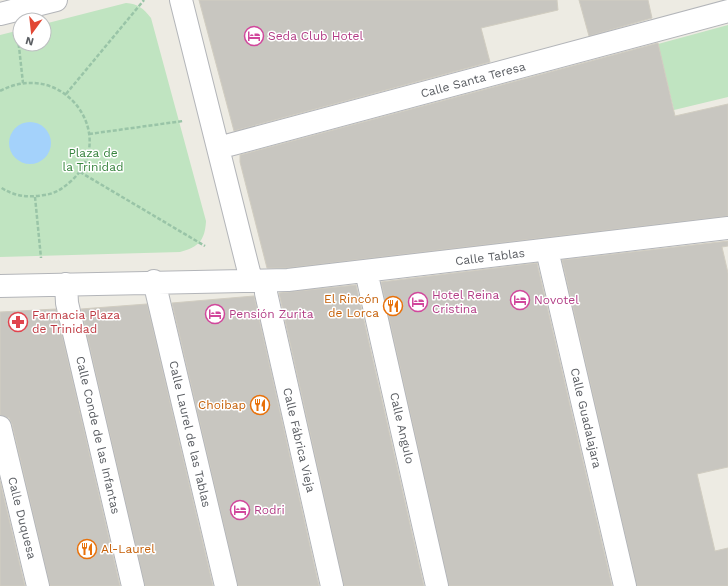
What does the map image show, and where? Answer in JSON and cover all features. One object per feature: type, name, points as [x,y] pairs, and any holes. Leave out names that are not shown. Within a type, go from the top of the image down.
[{"type":"street","points":[[8,12],[56,0]]},
{"type":"street","points":[[0,286],[154,281],[258,286],[218,148],[181,0]]},
{"type":"street","name":"Calle Santa Teresa","points":[[218,148],[728,11]]},
{"type":"street","name":"Calle Tablas","points":[[258,286],[288,280],[728,228]]},
{"type":"street","name":"Calle Guadalajara","points":[[546,250],[625,586]]},
{"type":"street","name":"Calle Angulo","points":[[366,271],[437,586]]},
{"type":"street","name":"Calle Laurel de las Tablas","points":[[154,281],[226,586]]},
{"type":"street","name":"Calle Conde de las Infantas","points":[[66,284],[68,304],[133,586]]},
{"type":"street","name":"Calle Fábrica Vieja","points":[[258,286],[332,586]]},
{"type":"street","name":"Calle Duquesa","points":[[0,428],[38,586]]},
{"type":"path","points":[[66,94],[144,0]]},
{"type":"path","points":[[8,12],[23,83]]},
{"type":"path","points":[[0,91],[23,83],[40,83],[55,87],[66,94],[82,112],[89,134],[86,158],[80,172],[62,188],[50,194],[35,197],[9,193],[0,187]]},
{"type":"path","points":[[89,134],[183,121]]},
{"type":"path","points":[[80,172],[205,246]]},
{"type":"path","points":[[35,197],[41,260]]},
{"type":"green space","name":"Plaza de la Trinidad","points":[[126,3],[134,4],[140,7],[151,18],[206,221],[204,233],[200,242],[192,248],[180,252],[0,257],[0,35],[12,32],[12,52],[52,52],[52,22]]},
{"type":"green space","points":[[728,25],[728,97],[674,110],[658,44]]},
{"type":"water","points":[[26,122],[34,122],[42,125],[48,131],[51,143],[48,155],[42,161],[34,164],[26,164],[18,161],[12,155],[9,147],[9,139],[12,131],[18,125]]},
{"type":"building","points":[[199,0],[557,0],[558,10],[481,28],[490,62],[234,131]]},
{"type":"building","points":[[579,0],[648,0],[652,18],[589,36]]},
{"type":"building","points":[[658,43],[675,116],[728,104],[728,216],[287,268],[267,268],[240,162],[240,155]]},
{"type":"building","points":[[728,241],[728,246],[722,247],[728,273],[728,467],[697,474],[715,551],[728,548],[728,586],[637,586],[562,260]]},
{"type":"building","points":[[537,263],[612,586],[449,586],[381,282]]},
{"type":"building","points":[[356,285],[424,586],[344,586],[279,293]]},
{"type":"building","points":[[254,296],[319,586],[238,586],[172,303]]},
{"type":"building","points":[[147,304],[213,586],[145,586],[81,309]]},
{"type":"building","points":[[56,309],[120,586],[50,586],[12,424],[9,418],[0,415],[0,312]]},
{"type":"building","points":[[0,481],[25,586],[0,586]]},
{"type":"place","name":"Seda Club Hotel","points":[[254,36]]},
{"type":"place","name":"Novotel","points":[[520,300]]},
{"type":"place","name":"Hotel Reina Cristina","points":[[418,302]]},
{"type":"place","name":"El Rincón de Lorca","points":[[393,306]]},
{"type":"place","name":"Pensión Zurita","points":[[215,314]]},
{"type":"place","name":"Farmacia Plaza de Trinidad","points":[[18,322]]},
{"type":"place","name":"Choibap","points":[[260,405]]},
{"type":"place","name":"Rodri","points":[[240,510]]},
{"type":"place","name":"Al-Laurel","points":[[87,549]]}]
